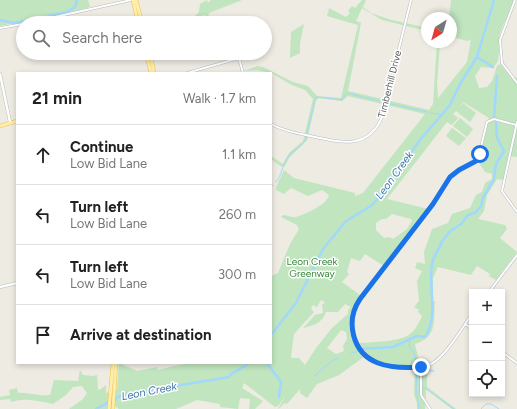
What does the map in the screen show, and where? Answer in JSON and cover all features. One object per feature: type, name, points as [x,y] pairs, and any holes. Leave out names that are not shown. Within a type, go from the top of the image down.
[{"type":"main road","points":[[132,0],[136,16]]},
{"type":"main road","points":[[136,0],[140,16]]},
{"type":"main road","points":[[148,60],[151,72]]},
{"type":"main road","points":[[151,60],[154,72]]},
{"type":"main road","points":[[0,74],[9,123]]},
{"type":"main road","points":[[0,125],[16,121]]},
{"type":"main road","points":[[0,287],[16,283]]},
{"type":"main road","points":[[109,409],[113,364]]},
{"type":"main road","points":[[113,408],[116,364]]},
{"type":"street","points":[[60,16],[132,0]]},
{"type":"street","name":"Timberhill Drive","points":[[272,124],[287,130],[340,142],[356,141],[373,131],[380,122],[384,112],[411,0]]},
{"type":"street","points":[[515,0],[500,40],[502,63],[517,83]]},
{"type":"street","points":[[0,28],[16,25]]},
{"type":"street","points":[[190,72],[232,60]]},
{"type":"street","points":[[240,60],[243,72]]},
{"type":"street","points":[[469,318],[440,357],[432,363],[421,367],[387,366],[368,357],[359,348],[354,336],[352,324],[354,310],[360,299],[433,204],[450,177],[478,159],[487,122],[494,119],[517,123],[502,191],[517,212]]},
{"type":"street","points":[[491,289],[517,255]]},
{"type":"street","points":[[465,324],[469,327]]},
{"type":"street","points":[[505,354],[517,363]]},
{"type":"street","points":[[421,367],[421,395],[430,409]]},
{"type":"green space","points":[[0,0],[88,0],[90,7],[56,16],[16,16],[16,23],[0,26]]},
{"type":"green space","points":[[207,0],[208,3],[211,0],[242,0],[209,13],[208,16],[195,16],[199,12],[200,4]]},
{"type":"green space","name":"Leon Creek Greenway","points":[[362,0],[366,0],[363,7],[371,13],[388,19],[421,27],[421,30],[382,20],[362,8],[356,21],[361,23],[348,91],[429,110],[433,104],[437,48],[440,48],[437,84],[438,98],[467,62],[471,39],[468,41],[457,38],[457,12],[450,12],[451,0],[514,0],[500,34],[499,55],[497,62],[492,68],[481,67],[475,76],[479,88],[487,87],[492,81],[497,66],[500,64],[509,75],[517,78],[517,157],[510,156],[504,180],[497,179],[487,195],[484,211],[478,219],[505,225],[507,229],[500,238],[517,252],[496,280],[489,276],[490,274],[477,266],[471,275],[438,267],[433,278],[433,301],[435,301],[433,328],[428,337],[415,344],[420,365],[427,368],[427,387],[456,409],[452,409],[426,389],[425,409],[417,409],[414,394],[415,365],[397,365],[376,361],[370,357],[359,343],[399,339],[414,331],[422,316],[418,312],[419,310],[414,307],[419,301],[417,281],[422,271],[415,268],[417,262],[425,264],[424,252],[432,229],[448,223],[452,214],[470,208],[476,195],[482,192],[485,183],[492,179],[492,174],[485,172],[477,160],[485,126],[489,118],[463,102],[457,110],[463,103],[476,113],[470,122],[456,111],[453,114],[458,118],[452,125],[447,122],[387,199],[428,209],[384,266],[365,254],[360,261],[351,258],[347,272],[349,274],[342,282],[360,295],[371,281],[372,282],[353,311],[349,328],[351,337],[356,346],[365,356],[339,375],[317,384],[307,398],[300,393],[300,389],[287,404],[285,403],[278,409],[286,395],[278,406],[275,407],[244,383],[242,388],[263,401],[255,409],[249,409],[250,399],[240,398],[238,409],[220,407],[220,404],[197,400],[176,409],[119,409],[115,406],[112,409],[69,409],[83,399],[87,393],[82,386],[73,387],[66,395],[53,404],[32,400],[11,402],[10,399],[0,400],[0,397],[10,395],[9,390],[17,388],[18,393],[50,395],[54,380],[78,381],[80,370],[83,375],[97,375],[98,390],[106,385],[106,393],[117,390],[119,364],[137,371],[157,367],[158,370],[184,364],[272,364],[272,276],[278,273],[290,244],[299,229],[297,225],[281,217],[283,215],[296,217],[315,209],[325,202],[329,195],[322,190],[308,196],[291,188],[284,194],[276,190],[284,170],[294,178],[355,193],[355,196],[363,193],[425,114],[348,96],[342,101],[319,98],[316,100],[307,140],[289,158],[285,166],[282,167],[272,160],[272,157],[283,164],[289,153],[303,141],[313,99],[305,90],[292,85],[272,74],[272,72],[257,70],[244,71],[257,66],[263,67],[293,82],[308,86],[317,96],[341,98],[358,25],[327,16],[329,8],[346,17],[350,13],[348,11],[352,6],[355,8]],"holes":[[[392,214],[411,219],[412,221],[407,229],[393,239],[390,237],[384,238],[376,230],[376,223],[382,219],[386,219]],[[321,300],[325,302],[322,305],[323,313],[315,315],[303,328],[318,323],[326,312],[338,312],[345,304],[351,307],[348,310],[348,314],[332,328],[305,365],[299,358],[292,358],[291,356],[294,334],[314,312],[311,309],[313,305],[317,307]],[[341,330],[346,332],[347,339],[343,346],[344,351],[336,354],[327,348]]]},
{"type":"green space","points":[[304,24],[300,43],[300,53],[290,58],[291,32]]},
{"type":"green space","points":[[460,118],[473,129],[467,137],[453,126]]},
{"type":"green space","points":[[452,128],[466,138],[459,146],[446,136]]},
{"type":"waterway","points":[[67,12],[75,7],[77,0]]},
{"type":"waterway","name":"Leon Creek","points":[[272,334],[296,303],[323,249],[346,221],[371,206],[381,195],[420,140],[450,105],[460,84],[477,57],[494,0]]},
{"type":"waterway","points":[[48,16],[66,12]]},
{"type":"waterway","points":[[0,20],[16,23]]},
{"type":"waterway","points":[[477,57],[493,67]]},
{"type":"waterway","points":[[494,118],[497,76]]},
{"type":"waterway","points":[[307,134],[316,97],[342,100],[347,93],[384,102]]},
{"type":"waterway","points":[[387,103],[427,112]]},
{"type":"waterway","points":[[430,113],[443,115]]},
{"type":"waterway","points":[[494,178],[496,164],[504,151],[497,138],[496,122]]},
{"type":"waterway","points":[[276,182],[287,158],[292,152],[303,144],[307,137]]},
{"type":"waterway","points":[[441,243],[449,232],[461,224],[468,215],[475,213],[481,206],[483,198],[494,179]]},
{"type":"waterway","points":[[362,349],[393,347],[417,336],[425,337],[429,329],[432,311],[432,264],[441,244]]},
{"type":"waterway","points":[[410,341],[409,346],[414,353],[417,366]]},
{"type":"waterway","points":[[351,353],[359,351]]},
{"type":"waterway","points":[[314,376],[333,360],[339,358]]},
{"type":"waterway","name":"Leon Creek","points":[[230,375],[247,364]]},
{"type":"waterway","points":[[268,364],[281,382],[279,397]]},
{"type":"waterway","points":[[417,369],[416,388],[419,409]]},
{"type":"waterway","points":[[423,370],[434,371]]},
{"type":"waterway","name":"Leon Creek","points":[[96,409],[122,395],[229,377]]},
{"type":"waterway","points":[[422,386],[454,409]]},
{"type":"waterway","points":[[481,409],[486,404],[491,404],[499,409]]},
{"type":"route","points":[[421,367],[387,366],[371,360],[356,344],[352,332],[353,314],[360,299],[433,204],[450,177],[459,170],[476,161],[480,154]]}]
